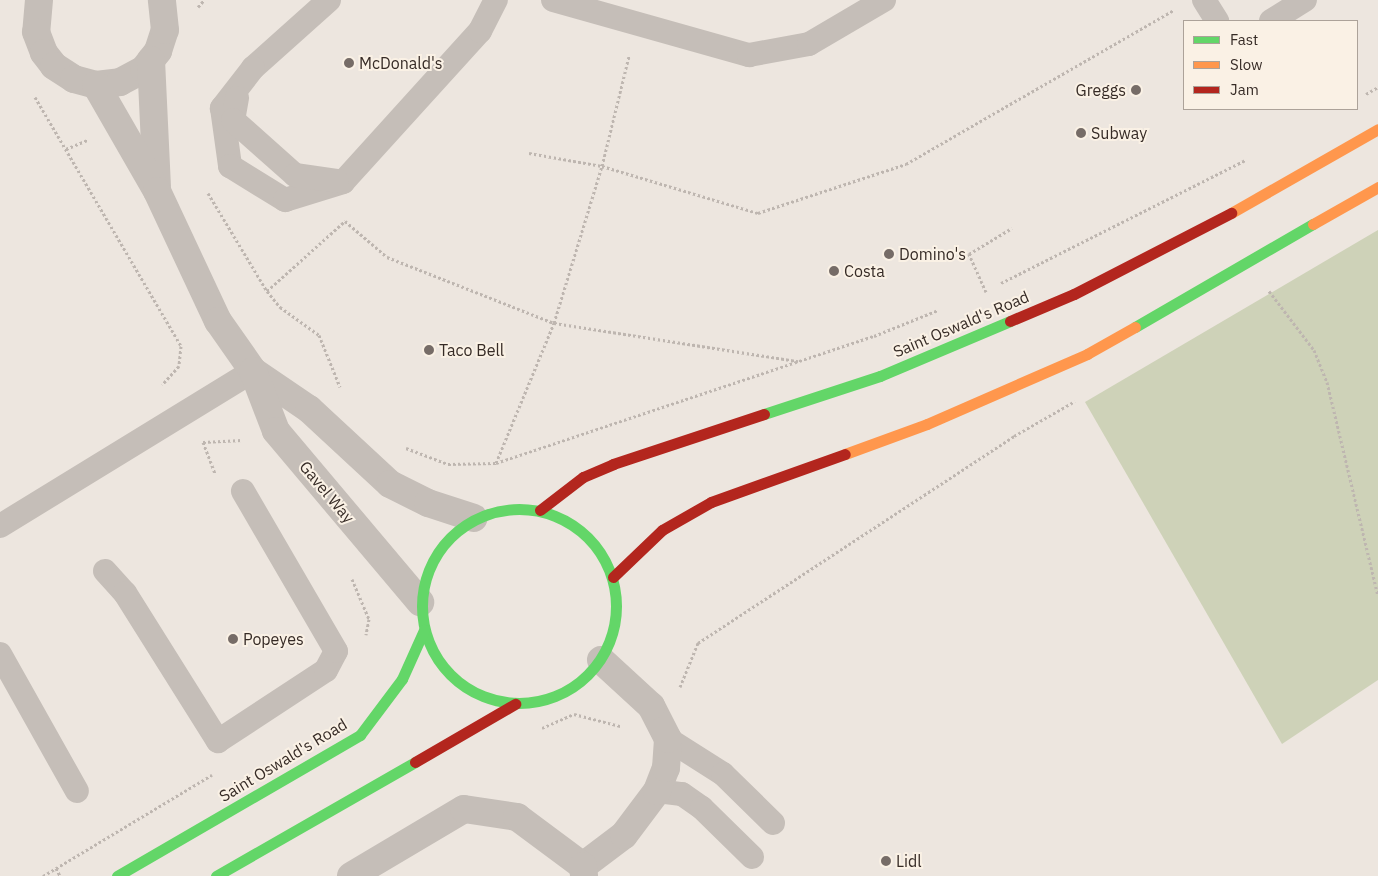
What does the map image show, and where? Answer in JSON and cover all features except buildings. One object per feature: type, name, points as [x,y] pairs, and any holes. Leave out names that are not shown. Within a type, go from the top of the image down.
[{"type":"main road","name":"Saint Oswald's Road","points":[[540,510],[583,477],[613,464],[880,376],[1074,294],[1220,219],[1378,129]]},
{"type":"main road","points":[[613,577],[662,530],[711,502],[927,424],[1087,354],[1378,187]]},
{"type":"main road","points":[[514,508],[540,510],[579,528],[604,557],[613,577],[617,608],[610,644],[601,660],[577,685],[545,701],[515,704],[485,698],[452,678],[436,659],[424,630],[420,602],[423,582],[439,548],[474,518],[514,508]]},
{"type":"main road","name":"Saint Oswald's Road","points":[[118,876],[360,735],[402,679],[424,630]]},
{"type":"main road","points":[[216,876],[515,704]]},
{"type":"street","points":[[39,0],[36,32],[44,53],[54,66],[74,79],[96,85],[120,82],[151,60]]},
{"type":"street","points":[[158,191],[151,60],[165,30],[162,0]]},
{"type":"street","points":[[96,85],[158,191],[218,321],[253,371],[309,409],[390,484],[428,503],[474,518]]},
{"type":"street","name":"Gavel Way","points":[[253,371],[276,431],[420,602]]},
{"type":"street","points":[[351,876],[464,810],[517,817],[584,871],[624,835],[657,791],[666,768],[668,739],[651,706],[601,660]]},
{"type":"lane","points":[[329,0],[253,68],[222,108],[230,166],[284,200],[343,182],[480,31],[496,0]]},
{"type":"lane","points":[[553,0],[637,21],[749,54],[809,44],[884,0]]},
{"type":"lane","points":[[1273,20],[1305,0]]},
{"type":"lane","points":[[1194,2],[1216,20]]},
{"type":"lane","points":[[239,86],[233,120],[295,175],[343,182]]},
{"type":"lane","points":[[0,526],[253,371]]},
{"type":"lane","points":[[105,571],[126,593],[218,741],[326,670],[336,651],[243,491]]},
{"type":"lane","points":[[0,654],[78,791]]},
{"type":"lane","points":[[668,739],[723,774],[774,823]]},
{"type":"lane","points":[[657,791],[682,794],[702,808],[752,857]]},
{"type":"path","points":[[529,153],[602,166],[758,213],[906,164],[1194,2]]},
{"type":"path","points":[[496,463],[554,322],[602,166],[637,21]]},
{"type":"path","points":[[30,89],[182,346],[179,366],[162,385],[203,442],[224,439],[250,444]]},
{"type":"path","points":[[976,295],[1256,155]]},
{"type":"path","points":[[267,291],[345,220],[387,257],[554,322],[798,361]]},
{"type":"path","points":[[1273,282],[1265,287],[1314,350],[1327,382],[1378,596]]},
{"type":"path","points":[[398,445],[448,464],[496,463],[798,361],[948,306]]},
{"type":"path","points":[[651,706],[681,687],[698,643],[1014,436],[1078,399]]},
{"type":"path","points":[[56,868],[60,876]]},
{"type":"green space","points":[[1378,230],[1378,680],[1282,744],[1085,402]]},
{"type":"traffic: fast","points":[[1135,327],[1313,224]]},
{"type":"traffic: fast","points":[[764,414],[880,376],[1010,321]]},
{"type":"traffic: fast","points":[[529,509],[538,510],[565,520],[588,537],[600,552],[609,569],[615,587],[616,606],[615,625],[609,643],[600,660],[588,675],[573,687],[556,696],[538,702],[509,703],[500,702],[473,692],[457,681],[444,668],[433,652],[423,625],[422,596],[423,587],[433,560],[444,544],[457,531],[473,520],[500,510],[529,509]]},
{"type":"traffic: fast","points":[[117,876],[360,735],[402,679],[424,630]]},
{"type":"traffic: fast","points":[[216,876],[415,762]]},
{"type":"traffic: slow","points":[[1231,213],[1378,129]]},
{"type":"traffic: slow","points":[[1313,224],[1378,187]]},
{"type":"traffic: slow","points":[[845,454],[927,424],[1087,354],[1135,327]]},
{"type":"traffic: jam","points":[[1010,321],[1074,294],[1231,213]]},
{"type":"traffic: jam","points":[[540,510],[583,477],[613,464],[764,414]]},
{"type":"traffic: jam","points":[[613,577],[662,530],[711,502],[845,454]]},
{"type":"traffic: jam","points":[[415,762],[515,704]]},
{"type":"place","name":"McDonald's","points":[[349,63]]},
{"type":"place","name":"Greggs","points":[[1136,90]]},
{"type":"place","name":"Subway","points":[[1081,133]]},
{"type":"place","name":"Domino's","points":[[889,254]]},
{"type":"place","name":"Costa","points":[[834,271]]},
{"type":"place","name":"Taco Bell","points":[[429,350]]},
{"type":"place","name":"Popeyes","points":[[233,639]]},
{"type":"place","name":"Lidl","points":[[886,861]]}]
